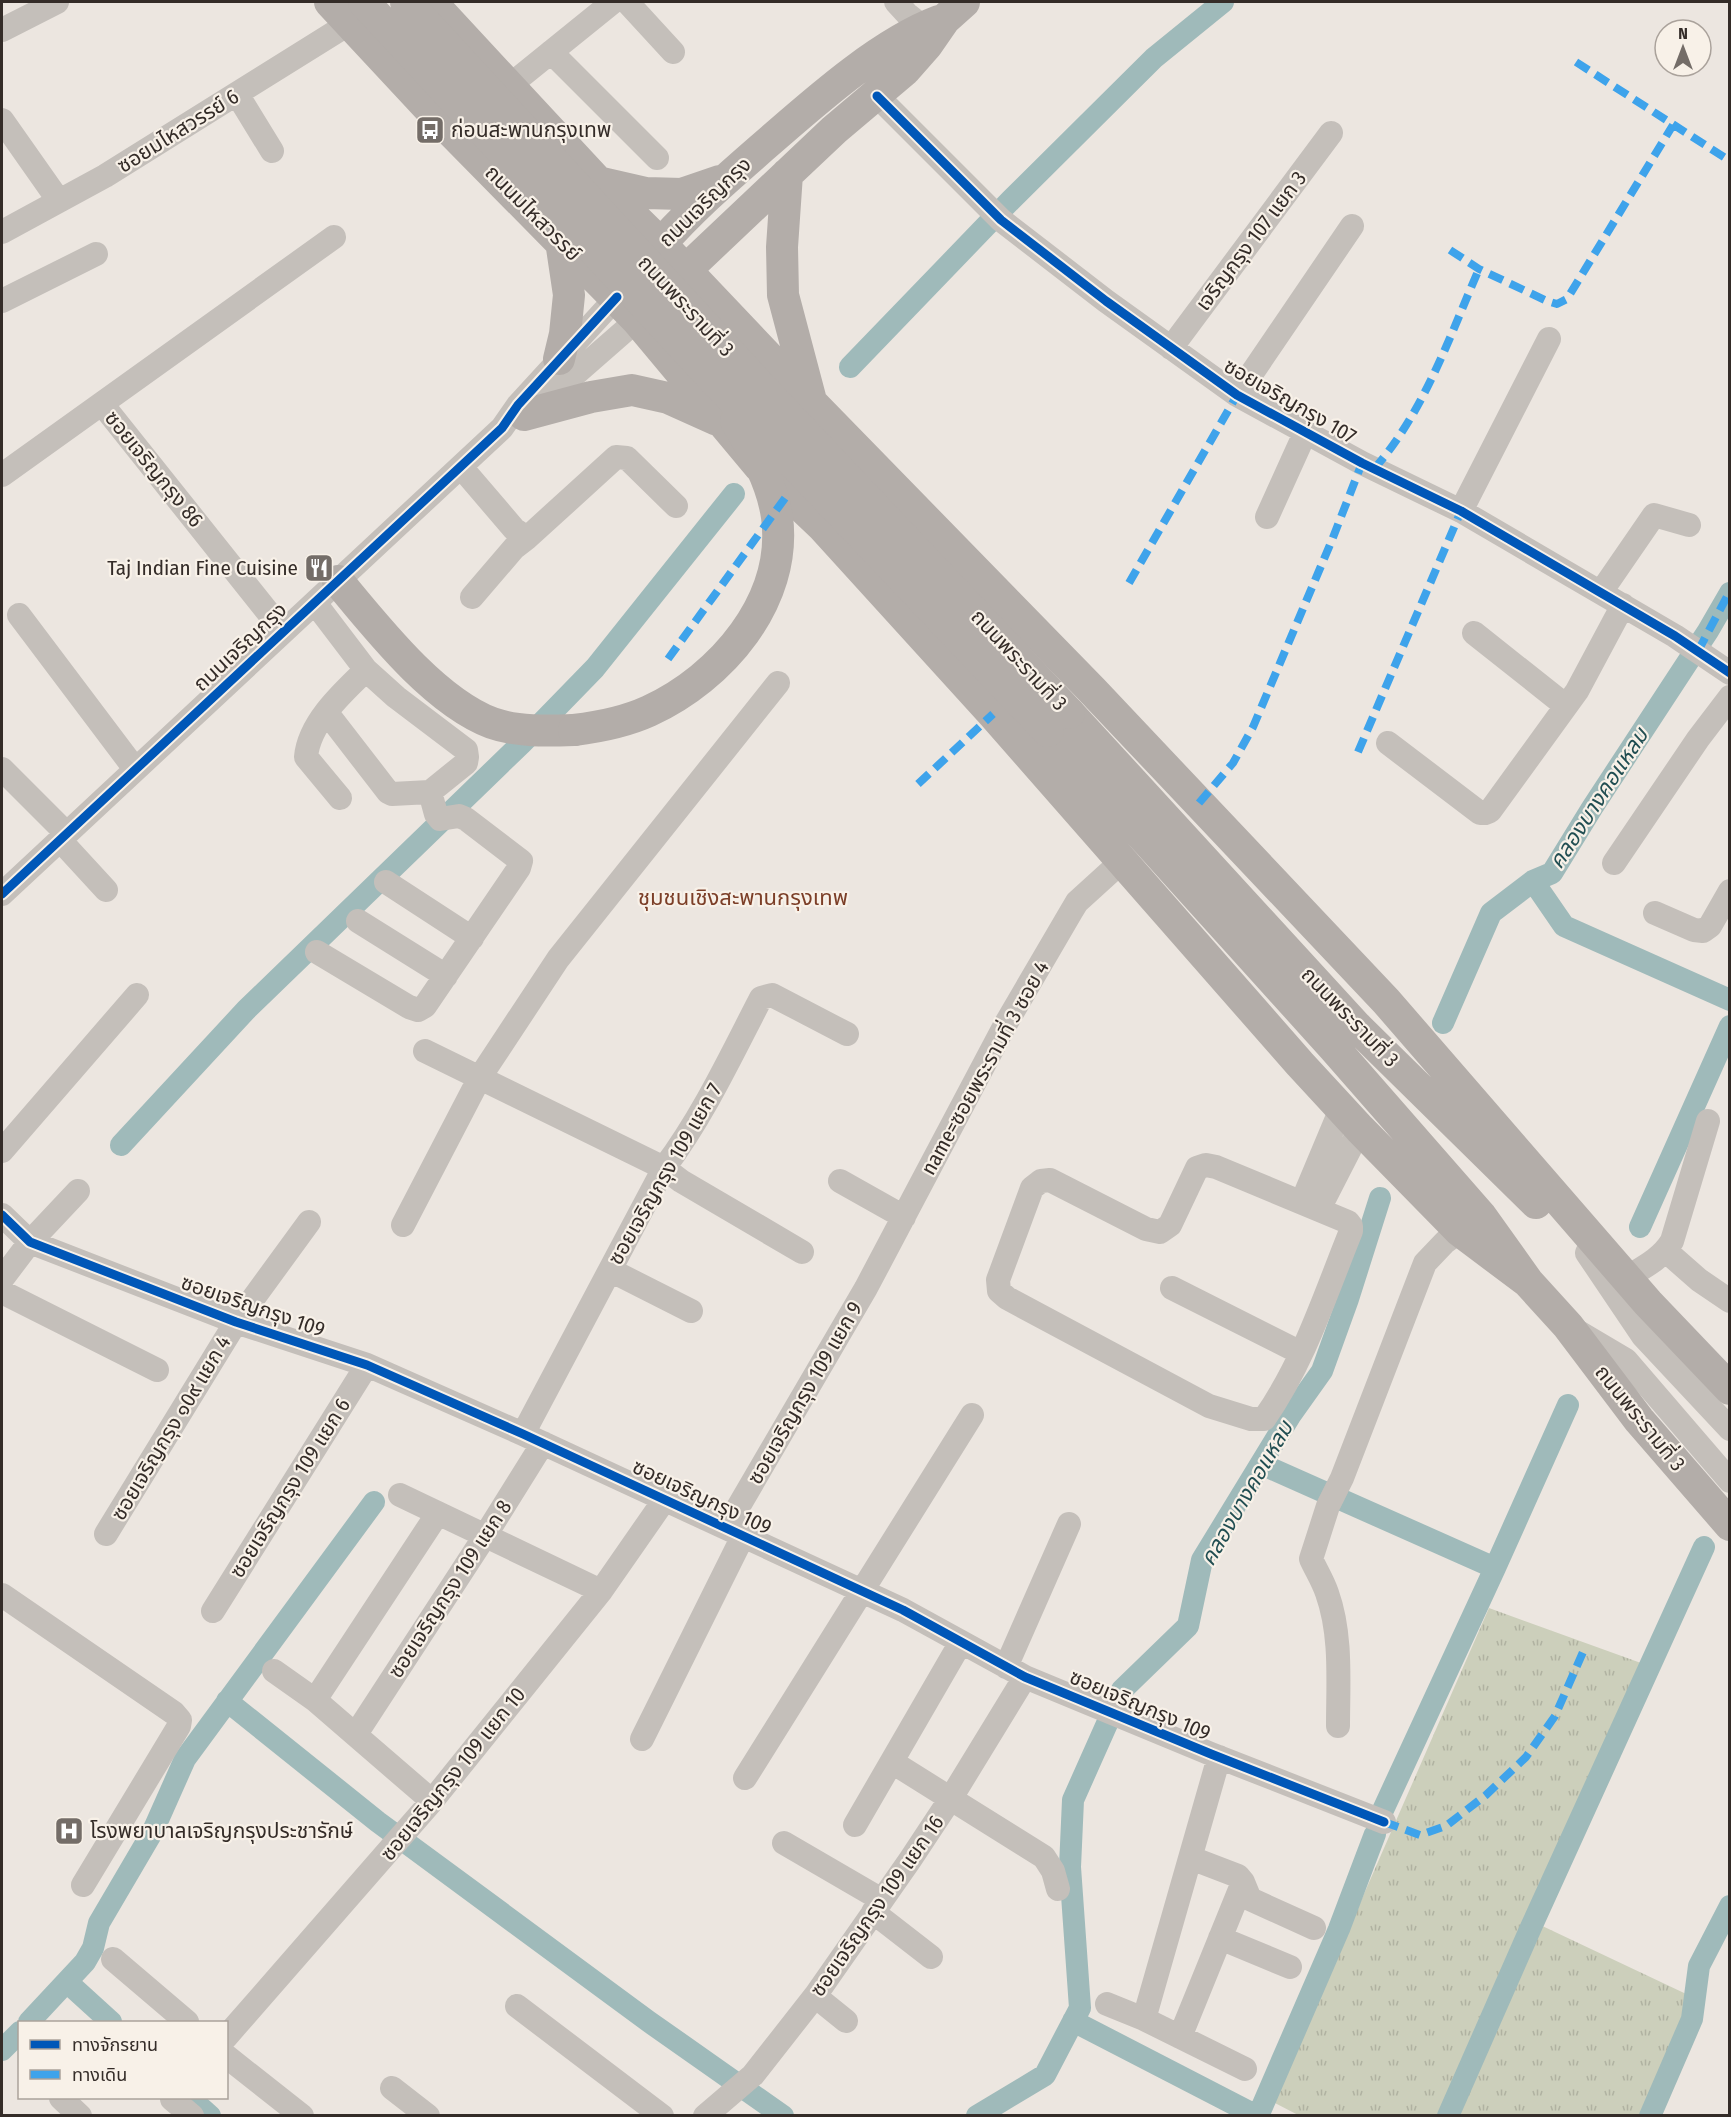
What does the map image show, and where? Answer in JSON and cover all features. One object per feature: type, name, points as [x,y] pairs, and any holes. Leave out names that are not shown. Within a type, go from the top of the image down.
[{"type":"main road","name":"ถนนพระรามที่ 3","points":[[406,2],[762,388],[1058,722],[1334,1048],[1481,1216],[1528,1282],[1568,1326],[1639,1420],[1730,1526]]},
{"type":"main road","points":[[431,2],[598,182],[685,269]]},
{"type":"main road","name":"ถนนพระรามที่ 3","points":[[348,9],[1058,722],[1357,1027],[1587,1253],[1648,1303]]},
{"type":"main road","name":"ถนนมไหสวรรย์","points":[[348,9],[438,118],[627,309]]},
{"type":"main road","name":"ถนนเจริญกรุง","points":[[627,309],[685,269],[834,130],[877,96],[927,45],[944,16]]},
{"type":"main road","name":"ถนนเจริญกรุง","points":[[627,309],[661,244],[726,179],[816,100],[890,47],[944,16]]},
{"type":"main road","points":[[787,174],[782,247],[783,295],[811,402]]},
{"type":"main road","points":[[598,182],[646,193],[682,194],[726,179]]},
{"type":"main road","points":[[559,359],[565,333],[569,295],[561,241]]},
{"type":"main road","name":"ถนนพระรามที่ 3","points":[[685,269],[811,402],[1092,690],[1386,1001],[1648,1303],[1730,1389]]},
{"type":"main road","name":"ถนนพระรามที่ 3","points":[[627,309],[759,466],[823,527],[993,714],[1121,862],[1351,1119],[1460,1231],[1528,1282]]},
{"type":"main road","points":[[338,581],[435,688],[460,708],[492,723],[517,729],[574,730],[600,727],[648,711],[691,686],[713,669],[731,650],[762,603],[772,580],[778,556],[777,517],[772,494],[755,453],[706,371]]},
{"type":"main road","points":[[513,421],[591,397],[632,390],[668,398],[724,423]]},
{"type":"main road","points":[[823,527],[815,510],[812,488],[821,470],[841,461],[852,462],[863,465],[888,481]]},
{"type":"street","points":[[2,30],[57,2]]},
{"type":"street","points":[[509,86],[613,2]]},
{"type":"street","points":[[627,2],[673,52]]},
{"type":"street","points":[[896,2],[907,14],[944,16]]},
{"type":"street","name":"ซอยมไหสวรรย์ 6","points":[[2,232],[105,176],[237,94],[348,9]]},
{"type":"street","points":[[551,52],[657,158]]},
{"type":"street","points":[[237,94],[272,151]]},
{"type":"street","name":"ซอยเจริญกรุง 107","points":[[877,96],[993,213],[1106,301],[1237,395],[1362,463],[1461,511],[1675,636],[1730,674]]},
{"type":"street","points":[[2,120],[59,201]]},
{"type":"street","name":"เจริญกรุง 107 แยก 3","points":[[1171,348],[1331,133]]},
{"type":"street","points":[[1237,395],[1352,226]]},
{"type":"street","points":[[102,404],[334,237]]},
{"type":"street","points":[[2,302],[96,254]]},
{"type":"street","name":"ถนนเจริญกรุง","points":[[513,421],[518,405],[559,359],[627,309]]},
{"type":"street","name":"ถนนเจริญกรุง","points":[[2,894],[461,466],[513,421],[574,376],[627,309]]},
{"type":"street","points":[[1461,511],[1549,339]]},
{"type":"street","name":"ซอยเจริญกรุง 86","points":[[2,475],[102,404],[283,631]]},
{"type":"street","points":[[1267,517],[1305,433]]},
{"type":"street","points":[[472,597],[514,548],[616,457],[627,458],[676,507]]},
{"type":"street","points":[[461,466],[514,529],[527,538]]},
{"type":"street","points":[[1601,592],[1654,515],[1689,525]]},
{"type":"street","points":[[315,603],[366,670],[396,697],[466,750],[466,763],[430,792],[392,794],[388,792],[327,713]]},
{"type":"street","points":[[1388,743],[1480,813],[1490,811],[1577,691],[1623,605]]},
{"type":"street","points":[[19,615],[135,769]]},
{"type":"street","points":[[1474,633],[1566,706]]},
{"type":"street","points":[[340,798],[306,757],[307,744],[312,732],[345,690],[366,670]]},
{"type":"street","points":[[403,1225],[480,1077],[558,959],[778,683]]},
{"type":"street","points":[[1614,863],[1691,749],[1730,697]]},
{"type":"street","points":[[2,769],[63,837],[106,890]]},
{"type":"street","points":[[317,952],[409,1007],[418,1010],[425,1006],[519,868],[521,861],[466,819],[459,816],[440,819],[436,814],[430,792]]},
{"type":"street","name":"name=ซอยพระรามที่ 3 ซอย 4","points":[[866,1288],[1005,1025],[1071,912],[1077,902],[1121,862]]},
{"type":"street","points":[[386,882],[472,938]]},
{"type":"street","points":[[1655,913],[1694,930],[1702,931],[1710,926],[1730,891]]},
{"type":"street","points":[[358,921],[446,975]]},
{"type":"street","points":[[2,1151],[137,995]]},
{"type":"street","name":"ซอยเจริญกรุง 109 แยก 7","points":[[533,1438],[610,1270],[664,1168],[708,1100],[761,998],[772,995],[847,1034]]},
{"type":"street","points":[[425,1052],[664,1168],[681,1181],[802,1252]]},
{"type":"street","points":[[1311,1206],[1351,1119]]},
{"type":"street","points":[[1626,1278],[1666,1251],[1672,1240],[1708,1121]]},
{"type":"street","points":[[1206,1165],[1216,1167],[1347,1222],[1351,1226],[1351,1231],[1302,1353],[1280,1397],[1264,1419],[1251,1419],[1209,1406],[1007,1298],[999,1291],[998,1280],[1032,1188],[1041,1181],[1050,1180],[1146,1229],[1160,1232],[1170,1225],[1197,1168],[1206,1165]]},
{"type":"street","points":[[840,1181],[904,1217]]},
{"type":"street","points":[[2,1279],[30,1242],[78,1191]]},
{"type":"street","name":"ซอยเจริญกรุง 109","points":[[2,1215],[30,1242],[237,1322],[367,1365],[533,1438],[903,1610],[1016,1672],[1219,1757],[1384,1821]]},
{"type":"street","name":"ซอยเจริญกรุง ๑0๙ แยก 4","points":[[106,1534],[237,1322],[309,1222]]},
{"type":"street","points":[[1338,1726],[1339,1656],[1333,1614],[1327,1592],[1311,1559],[1328,1506],[1342,1478],[1425,1263],[1445,1242],[1460,1231]]},
{"type":"street","points":[[1666,1251],[1699,1280],[1730,1301]]},
{"type":"street","points":[[1587,1253],[1643,1336],[1730,1429]]},
{"type":"street","points":[[610,1270],[691,1311]]},
{"type":"street","name":"ซอยเจริญกรุง 109 แยก 9","points":[[642,1739],[735,1532],[866,1288]]},
{"type":"street","points":[[1172,1288],[1302,1353]]},
{"type":"street","points":[[2,1292],[157,1370]]},
{"type":"street","points":[[1568,1326],[1626,1360],[1730,1481]]},
{"type":"street","name":"ซอยเจริญกรุง 109 แยก 6","points":[[213,1611],[367,1365]]},
{"type":"street","points":[[745,1778],[972,1415]]},
{"type":"street","name":"ซอยเจริญกรุง 109 แยก 8","points":[[356,1734],[485,1536],[533,1438]]},
{"type":"street","points":[[400,1495],[601,1592]]},
{"type":"street","name":"ซอยเจริญกรุง 109 แยก 10","points":[[228,2035],[400,1841],[601,1592],[665,1499]]},
{"type":"street","points":[[315,1700],[438,1513]]},
{"type":"street","name":"ซอยเจริญกรุง 109 แยก 16","points":[[705,2115],[753,2075],[815,1996],[951,1798],[1016,1672],[1069,1524]]},
{"type":"street","points":[[2,1595],[174,1713],[180,1720],[179,1726],[83,1885]]},
{"type":"street","points":[[855,1826],[962,1642]]},
{"type":"street","points":[[274,1671],[315,1700],[432,1801]]},
{"type":"street","points":[[1144,2019],[1219,1757]]},
{"type":"street","points":[[892,1762],[1044,1857],[1053,1871],[1058,1889]]},
{"type":"street","points":[[784,1843],[878,1906],[931,1957]]},
{"type":"street","points":[[1191,1858],[1238,1876],[1250,1899],[1314,1928]]},
{"type":"street","points":[[1180,2037],[1243,1882]]},
{"type":"street","points":[[1220,1938],[1290,1967]]},
{"type":"street","points":[[113,1959],[186,2021]]},
{"type":"street","points":[[815,1996],[846,2021]]},
{"type":"street","points":[[1107,2004],[1144,2019],[1245,2069]]},
{"type":"street","points":[[517,2006],[662,2115]]},
{"type":"street","points":[[228,2058],[302,2115]]},
{"type":"street","points":[[392,2088],[428,2115]]},
{"type":"street","points":[[63,2099],[80,2115]]},
{"type":"street","points":[[168,2104],[192,2115]]},
{"type":"green space","points":[[1489,1608],[1652,1667],[1536,1923],[1701,2001],[1662,2115],[1300,2116],[1273,2102]]},
{"type":"waterway","points":[[850,367],[1011,200],[1154,58],[1223,2]]},
{"type":"waterway","points":[[121,1145],[246,1010],[522,743],[595,668],[734,494]]},
{"type":"waterway","name":"คลองบางคอแหลม","points":[[1443,1023],[1491,913],[1533,881],[1552,873],[1708,631],[1730,593]]},
{"type":"waterway","points":[[1533,881],[1564,926],[1730,1000]]},
{"type":"waterway","points":[[1640,1227],[1730,1026]]},
{"type":"waterway","name":"คลองบางคอแหลม","points":[[977,2116],[1045,2075],[1080,2008],[1070,1867],[1073,1800],[1122,1690],[1188,1626],[1202,1560],[1290,1416],[1322,1371],[1380,1198]]},
{"type":"waterway","points":[[1383,1810],[1568,1405]]},
{"type":"waterway","points":[[1261,1464],[1495,1568]]},
{"type":"waterway","points":[[30,2021],[85,1962],[93,1948],[99,1923],[153,1831],[185,1759],[374,1502]]},
{"type":"waterway","points":[[1448,2116],[1704,1547]]},
{"type":"waterway","points":[[227,1701],[378,1822],[648,2021],[783,2116]]},
{"type":"waterway","points":[[1258,2116],[1339,1929],[1375,1834]]},
{"type":"waterway","points":[[1650,2116],[1692,2019],[1699,1966],[1730,1906]]},
{"type":"waterway","points":[[67,1982],[110,2021]]},
{"type":"waterway","points":[[1073,2021],[1257,2116]]},
{"type":"waterway","points":[[2,2050],[18,2034]]},
{"type":"waterway","points":[[191,2099],[210,2116]]},
{"type":"marked path","points":[[1576,62],[1730,161]]},
{"type":"marked path","points":[[1450,250],[1479,269],[1547,301],[1557,304],[1567,299],[1673,125]]},
{"type":"marked path","points":[[1374,469],[1392,447],[1421,399],[1446,348],[1479,269]]},
{"type":"marked path","points":[[1129,583],[1237,395]]},
{"type":"marked path","points":[[1199,803],[1233,763],[1253,727],[1362,463]]},
{"type":"marked path","points":[[668,659],[788,494]]},
{"type":"marked path","points":[[1358,752],[1461,511]]},
{"type":"marked path","points":[[1698,651],[1730,591]]},
{"type":"marked path","points":[[918,784],[993,714]]},
{"type":"marked path","points":[[1384,1822],[1420,1835],[1446,1826],[1486,1795],[1526,1757],[1555,1716],[1583,1652]]},
{"type":"cycle path","points":[[877,96],[1001,220],[1106,301],[1237,395],[1362,463],[1461,511],[1675,636],[1730,673]]},
{"type":"cycle path","points":[[2,894],[502,428],[518,405],[617,297]]},
{"type":"cycle path","points":[[2,1215],[30,1242],[236,1322],[367,1365],[523,1434],[903,1610],[1025,1677],[1384,1822]]},
{"type":"place","name":"ก่อนสะพานกรุงเทพ","points":[[430,130]]},
{"type":"place","name":"Taj Indian Fine Cuisine","points":[[319,568]]},
{"type":"place","name":"โรงพยาบาลเจริญกรุงประชารักษ์","points":[[69,1831]]},
{"type":"district","name":"ชุมชนเชิงสะพานกรุงเทพ","points":[[743,897]]}]
